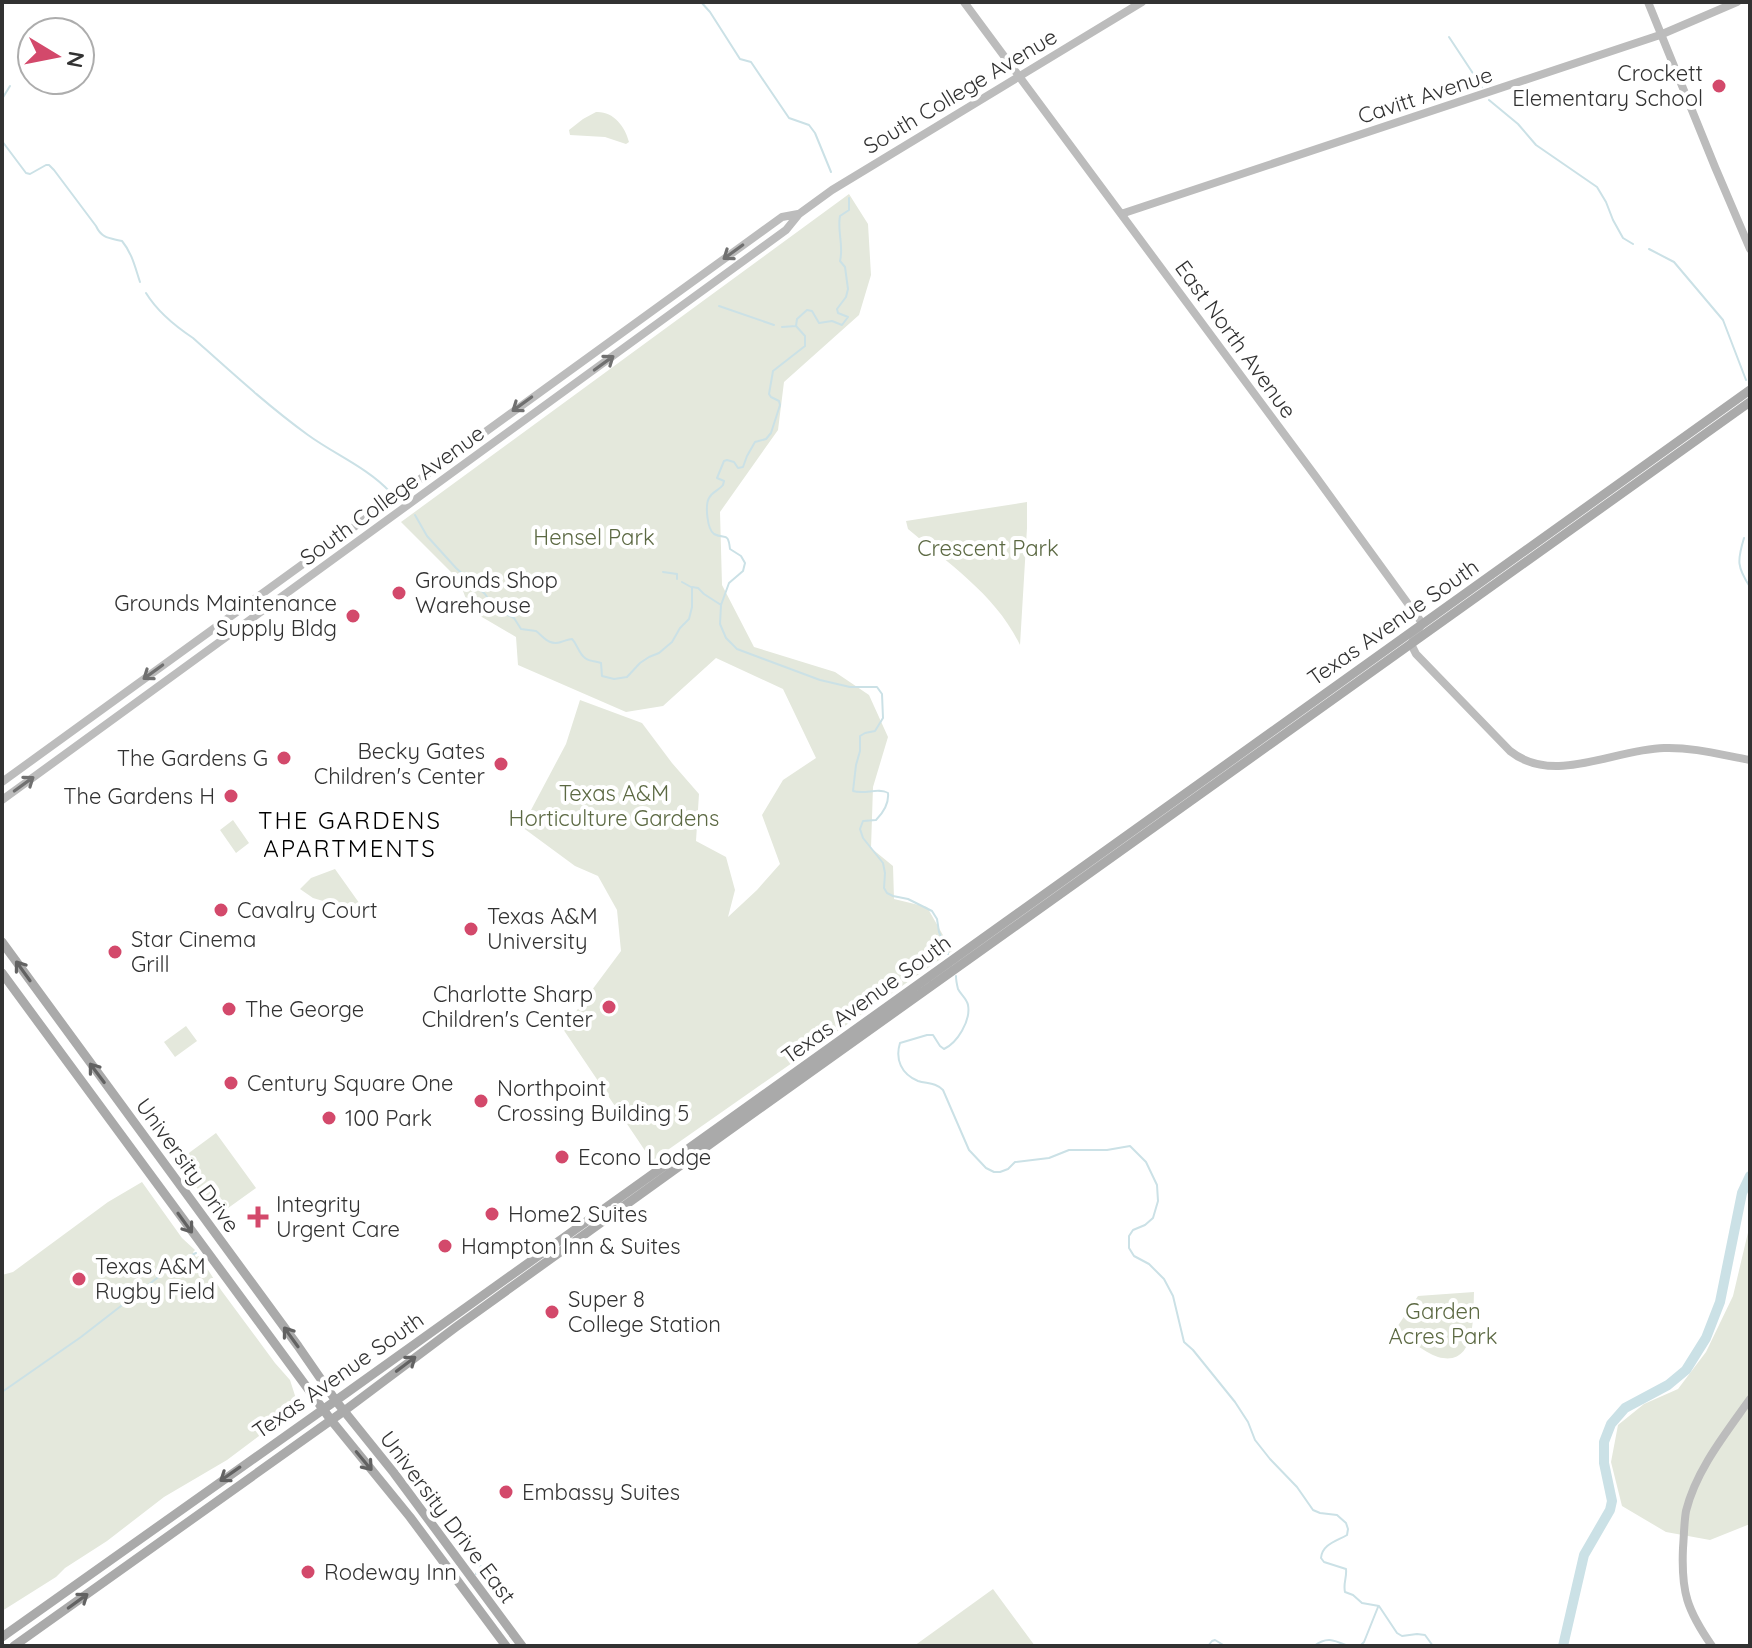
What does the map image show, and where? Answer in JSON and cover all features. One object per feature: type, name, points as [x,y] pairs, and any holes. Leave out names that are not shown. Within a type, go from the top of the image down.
[{"type":"main road","name":"East North Avenue","points":[[964,2],[1422,623]]},
{"type":"main road","name":"South College Avenue","points":[[2,800],[786,230],[799,214],[873,164],[1142,2]]},
{"type":"main road","points":[[1648,2],[1750,249]]},
{"type":"main road","name":"Cavitt Avenue","points":[[1121,214],[1660,35],[1737,2]]},
{"type":"main road","name":"South College Avenue","points":[[2,782],[782,217],[799,214]]},
{"type":"main road","points":[[564,374],[573,386]]},
{"type":"main road","name":"Texas Avenue South","points":[[2,1637],[1750,390]]},
{"type":"main road","name":"Texas Avenue South","points":[[14,1646],[1750,402]]},
{"type":"main road","points":[[1567,532],[1569,525],[1617,491],[1619,483]]},
{"type":"main road","points":[[325,548],[334,559]]},
{"type":"main road","points":[[1422,623],[1411,644],[1416,654],[1493,734],[1515,755],[1531,764],[1560,766],[1663,748],[1750,760]]},
{"type":"main road","points":[[69,734],[77,745]]},
{"type":"main road","points":[[1196,798],[1196,791],[1237,762],[1240,754]]},
{"type":"main road","points":[[1026,919],[1026,913],[1070,881],[1078,869]]},
{"type":"main road","points":[[959,967],[967,955],[1006,927],[1009,918]]},
{"type":"main road","name":"University Drive","points":[[2,942],[344,1411]]},
{"type":"main road","name":"University Drive","points":[[2,973],[323,1409]]},
{"type":"main road","points":[[608,1218],[610,1210],[650,1181],[653,1173]]},
{"type":"main road","points":[[293,1429],[309,1408],[309,1398],[301,1378]]},
{"type":"main road","points":[[1712,1646],[1694,1620],[1684,1588],[1686,1514],[1699,1477],[1750,1399]]},
{"type":"main road","name":"University Drive East","points":[[323,1409],[410,1517],[506,1646]]},
{"type":"main road","name":"University Drive East","points":[[344,1411],[402,1483],[522,1646]]},
{"type":"main road","points":[[90,1574],[99,1586]]},
{"type":"green space","points":[[596,112],[608,114],[617,121],[625,130],[629,142],[570,135],[569,130]]},
{"type":"green space","name":"Hensel Park","points":[[849,194],[868,224],[871,275],[859,315],[784,382],[778,430],[720,512],[722,585],[754,647],[835,672],[869,695],[888,737],[873,787],[871,848],[893,866],[894,899],[927,907],[952,951],[652,1161],[563,1029],[621,951],[617,910],[598,876],[575,866],[522,827],[566,744],[580,700],[642,723],[699,794],[696,841],[726,857],[735,890],[728,917],[780,864],[762,815],[783,780],[816,758],[783,689],[716,658],[663,706],[626,712],[518,665],[516,637],[470,610],[459,580],[401,522]]},
{"type":"green space","name":"Crescent Park","points":[[1027,502],[1020,645],[985,596],[908,529],[906,521]]},
{"type":"green space","points":[[233,820],[249,843],[236,853],[220,830]]},
{"type":"green space","points":[[335,869],[367,914],[313,898],[300,889],[311,878]]},
{"type":"green space","points":[[186,1026],[197,1041],[175,1057],[164,1042]]},
{"type":"green space","points":[[216,1133],[256,1188],[217,1216],[178,1161]]},
{"type":"green space","points":[[142,1182],[290,1380],[298,1405],[227,1460],[164,1497],[56,1577],[2,1611],[2,1275],[13,1272],[108,1202]]},
{"type":"green space","points":[[1750,1224],[1750,1524],[1710,1540],[1666,1532],[1622,1506],[1611,1462],[1618,1425],[1644,1404],[1678,1389],[1706,1352],[1733,1296]]},
{"type":"green space","name":"Garden Acres Park","points":[[1474,1292],[1470,1337],[1460,1355],[1438,1357],[1395,1330],[1418,1296]]},
{"type":"green space","points":[[993,1589],[1035,1646],[914,1646]]},
{"type":"waterway","points":[[701,2],[740,59],[751,62],[789,118],[809,125],[831,172]]},
{"type":"waterway","points":[[1449,37],[1482,87]]},
{"type":"waterway","points":[[2,99],[10,86]]},
{"type":"waterway","points":[[1489,100],[1518,124],[1536,145],[1597,187],[1623,238],[1633,244]]},
{"type":"waterway","points":[[2,141],[26,173],[30,174],[46,165],[54,170],[101,233],[122,241],[131,255],[140,282]]},
{"type":"waterway","points":[[849,198],[849,210],[840,216],[839,222],[840,261],[845,267],[848,289],[837,309],[838,313],[848,317],[842,325],[832,321],[819,323],[812,311],[807,310],[797,319],[796,326],[805,336],[805,346],[773,371],[769,394],[780,405],[771,433],[766,439],[755,442],[743,467],[738,468],[734,462],[724,461],[717,478],[724,481],[723,485],[708,501],[707,517],[712,531],[727,538],[730,549],[745,563],[743,571],[729,583],[721,605],[720,624],[726,638],[737,649],[820,680],[850,687],[877,687],[882,694],[883,718],[875,731],[860,736],[853,791],[884,791],[888,793],[888,800],[876,820],[863,821],[860,829],[863,838],[883,863],[887,893],[932,911],[948,954]]},
{"type":"waterway","points":[[1649,249],[1674,262],[1723,320],[1746,380]]},
{"type":"waterway","points":[[146,293],[167,318],[278,412],[372,476],[390,492]]},
{"type":"waterway","points":[[719,306],[774,325]]},
{"type":"waterway","points":[[782,327],[796,326]]},
{"type":"waterway","points":[[415,515],[427,536],[456,568],[492,604],[514,618],[521,629],[536,631],[553,643],[572,639],[585,658],[601,663],[602,676],[614,679],[627,677],[640,663],[672,642],[689,619],[692,587],[721,605]]},
{"type":"waterway","points":[[1744,538],[1740,564],[1750,587]]},
{"type":"waterway","points":[[663,572],[677,574],[677,579]]},
{"type":"waterway","points":[[682,582],[691,587]]},
{"type":"waterway","points":[[956,976],[958,989],[968,1005],[962,1031],[944,1049],[933,1035],[900,1043],[899,1060],[904,1070],[912,1078],[943,1090],[969,1150],[994,1172],[1008,1169],[1015,1162],[1049,1158],[1069,1150],[1107,1150],[1130,1146],[1146,1162],[1157,1185],[1158,1201],[1153,1218],[1129,1236],[1129,1248],[1134,1256],[1149,1264],[1164,1279],[1173,1296],[1184,1342],[1235,1402],[1255,1440],[1313,1510],[1337,1515],[1346,1523],[1347,1535],[1327,1546],[1321,1558],[1324,1562],[1346,1569],[1345,1592],[1362,1603],[1379,1606],[1397,1633],[1402,1636],[1425,1635],[1433,1646]]},
{"type":"waterway","points":[[1563,1646],[1584,1555],[1612,1501],[1604,1463],[1604,1442],[1611,1424],[1625,1408],[1668,1385],[1686,1370],[1706,1338],[1720,1302],[1742,1193],[1750,1176]]},
{"type":"waterway","points":[[2,1392],[81,1337],[179,1261],[196,1253]]},
{"type":"waterway","points":[[476,1574],[481,1566]]},
{"type":"waterway","points":[[1360,1646],[1378,1607]]},
{"type":"waterway","points":[[1208,1646],[1215,1640],[1225,1646]]},
{"type":"waterway","points":[[1314,1646],[1331,1640],[1348,1646]]},
{"type":"place","name":"Crockett Elementary School","points":[[1719,86]]},
{"type":"place","name":"Grounds Shop Warehouse","points":[[399,593]]},
{"type":"place","name":"Grounds Maintenance Supply Bldg","points":[[353,616]]},
{"type":"place","name":"The Gardens G","points":[[284,758]]},
{"type":"place","name":"Becky Gates Children's Center","points":[[501,764]]},
{"type":"place","name":"The Gardens H","points":[[231,796]]},
{"type":"place","name":"Cavalry Court","points":[[221,910]]},
{"type":"place","name":"Texas A&M University","points":[[471,929]]},
{"type":"place","name":"Star Cinema Grill","points":[[115,952]]},
{"type":"place","name":"Charlotte Sharp Children's Center","points":[[609,1007]]},
{"type":"place","name":"The George","points":[[229,1009]]},
{"type":"place","name":"Century Square One","points":[[231,1083]]},
{"type":"place","name":"Northpoint Crossing Building 5","points":[[481,1101]]},
{"type":"place","name":"100 Park","points":[[329,1118]]},
{"type":"place","name":"Econo Lodge","points":[[562,1157]]},
{"type":"place","name":"Home2 Suites","points":[[492,1214]]},
{"type":"place","name":"Integrity Urgent Care","points":[[258,1217]]},
{"type":"place","name":"Hampton Inn & Suites","points":[[445,1246]]},
{"type":"place","name":"Texas A&M Rugby Field","points":[[79,1279]]},
{"type":"place","name":"Super 8 College Station","points":[[552,1312]]},
{"type":"place","name":"Embassy Suites","points":[[506,1492]]},
{"type":"place","name":"Rodeway Inn","points":[[308,1572]]},
{"type":"district","name":"THE GARDENS APARTMENTS","points":[[350,834]]},
{"type":"park label","name":"Texas A&M Horticulture Gardens","points":[[614,806]]}]
